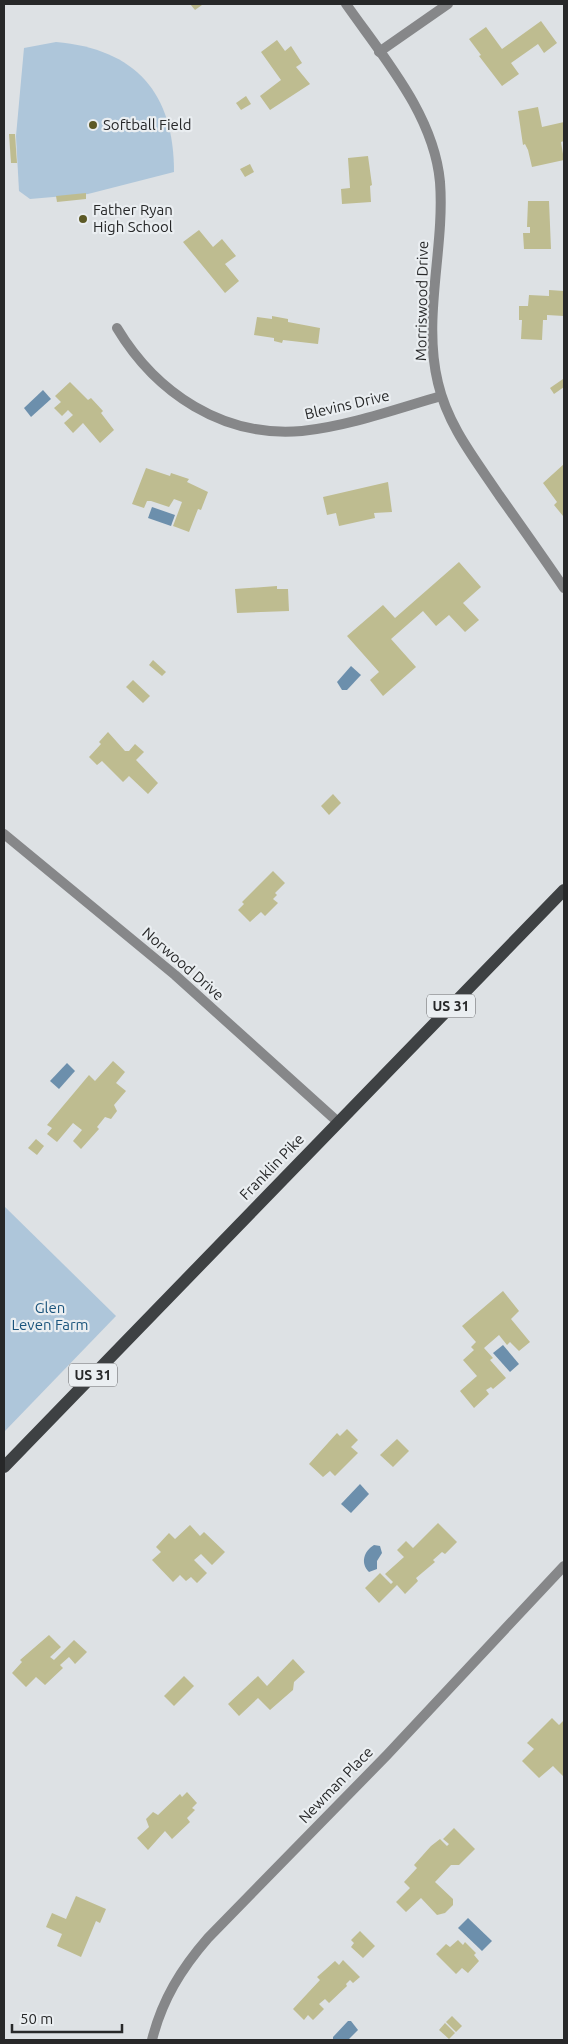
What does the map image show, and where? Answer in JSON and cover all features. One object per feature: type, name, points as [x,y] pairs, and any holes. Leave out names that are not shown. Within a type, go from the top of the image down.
[{"type":"main road","name":"Franklin Pike","points":[[4,1467],[564,890]]},
{"type":"street","name":"Morriswood Drive","points":[[346,4],[414,104],[430,139],[438,167],[440,200],[434,343],[436,374],[452,424],[564,588]]},
{"type":"street","points":[[379,52],[448,4]]},
{"type":"street","name":"Blevins Drive","points":[[117,328],[148,371],[174,395],[202,411],[242,426],[279,431],[309,430],[344,424],[442,396]]},
{"type":"street","name":"Norwood Drive","points":[[4,834],[175,975],[338,1122]]},
{"type":"street","name":"Newman Place","points":[[152,2040],[163,2003],[171,1988],[202,1945],[387,1755],[564,1566]]},
{"type":"green space","name":"Softball Field","points":[[56,42],[84,46],[108,54],[128,65],[145,80],[158,98],[167,119],[172,144],[174,172],[88,194],[30,199],[19,191],[16,136],[24,48]]},
{"type":"green space","name":"Glen Leven Farm","points":[[4,1206],[116,1316],[4,1432]]},
{"type":"shaded area","points":[[43,390],[51,399],[31,417],[24,408]]},
{"type":"shaded area","points":[[152,507],[175,515],[171,526],[148,518]]},
{"type":"shaded area","points":[[351,666],[361,675],[347,690],[342,690],[337,682]]},
{"type":"shaded area","points":[[67,1063],[75,1071],[59,1089],[50,1081]]},
{"type":"shaded area","points":[[503,1345],[519,1364],[510,1372],[493,1353]]},
{"type":"shaded area","points":[[360,1484],[369,1494],[351,1513],[341,1504]]},
{"type":"shaded area","points":[[374,1545],[380,1546],[382,1553],[377,1561],[377,1569],[369,1572],[366,1569],[364,1557]]},
{"type":"shaded area","points":[[468,1918],[492,1941],[482,1951],[458,1928]]},
{"type":"shaded area","points":[[348,2021],[351,2021],[358,2030],[348,2040],[333,2040],[333,2037]]},
{"type":"building","points":[[190,4],[201,4],[202,5],[195,10]]},
{"type":"building","points":[[541,21],[557,43],[544,53],[538,44],[511,63],[519,74],[502,86],[479,56],[481,55],[469,39],[486,27],[502,49]]},
{"type":"building","points":[[277,40],[285,51],[291,46],[302,63],[296,67],[310,84],[270,110],[260,96],[281,80],[261,52]]},
{"type":"building","points":[[246,96],[251,104],[241,110],[236,103]]},
{"type":"building","points":[[538,107],[542,127],[564,122],[564,141],[561,142],[564,160],[532,167],[528,150],[525,144],[523,145],[518,111]]},
{"type":"building","points":[[9,134],[15,134],[17,163],[11,163]]},
{"type":"building","points":[[368,156],[372,185],[370,186],[371,202],[342,204],[341,189],[350,188],[348,158]]},
{"type":"building","points":[[250,164],[254,172],[245,177],[240,169]]},
{"type":"building","points":[[86,193],[86,199],[57,202],[56,196]]},
{"type":"building","points":[[528,201],[549,201],[551,249],[524,249],[523,233],[530,233],[530,227],[527,227]]},
{"type":"building","points":[[199,230],[213,247],[222,239],[236,256],[225,264],[239,281],[225,293],[183,242]]},
{"type":"building","points":[[549,290],[564,291],[564,316],[547,315],[547,320],[543,320],[542,340],[521,339],[522,320],[519,320],[519,306],[528,306],[529,295],[549,296]]},
{"type":"building","points":[[272,316],[288,319],[288,322],[320,328],[318,344],[283,340],[282,343],[274,341],[274,338],[254,335],[257,317],[272,319]]},
{"type":"building","points":[[563,379],[564,387],[554,394],[550,388]]},
{"type":"building","points":[[70,382],[88,400],[91,398],[103,411],[101,413],[114,430],[100,443],[83,423],[73,433],[64,423],[73,415],[68,410],[62,416],[54,408],[61,402],[55,396]]},
{"type":"building","points":[[564,464],[563,516],[554,505],[557,502],[543,483]]},
{"type":"building","points":[[146,468],[170,476],[171,473],[189,479],[187,482],[208,492],[201,510],[198,509],[189,532],[173,526],[182,502],[174,499],[169,507],[147,501],[144,508],[132,504]]},
{"type":"building","points":[[388,482],[392,512],[374,513],[375,518],[339,526],[336,513],[327,515],[323,497]]},
{"type":"building","points":[[459,562],[481,587],[463,603],[479,620],[465,632],[449,615],[436,626],[423,611],[391,639],[416,667],[383,696],[370,680],[379,672],[347,636],[383,605],[395,618]]},
{"type":"building","points":[[277,586],[277,589],[288,589],[289,611],[237,613],[235,589]]},
{"type":"building","points":[[153,660],[166,672],[162,676],[149,665]]},
{"type":"building","points":[[133,680],[150,696],[143,703],[126,687]]},
{"type":"building","points":[[108,732],[125,751],[129,751],[135,744],[144,752],[136,760],[158,783],[148,794],[129,776],[123,782],[102,761],[97,765],[89,757],[101,744],[99,742]]},
{"type":"building","points":[[333,794],[341,803],[329,815],[321,806]]},
{"type":"building","points":[[273,871],[285,883],[275,893],[277,895],[273,899],[278,903],[265,916],[261,912],[250,922],[238,910],[244,904],[242,902]]},
{"type":"building","points":[[113,1061],[125,1072],[116,1083],[126,1091],[114,1105],[117,1111],[111,1119],[105,1117],[97,1127],[99,1129],[81,1149],[73,1141],[82,1130],[73,1123],[57,1142],[47,1134],[52,1128],[47,1125],[89,1075],[95,1081]]},
{"type":"building","points":[[36,1139],[44,1146],[37,1155],[28,1148]]},
{"type":"building","points":[[503,1291],[519,1311],[511,1319],[530,1342],[519,1351],[510,1342],[507,1345],[499,1335],[484,1348],[493,1358],[490,1360],[506,1378],[493,1389],[491,1387],[486,1390],[489,1394],[474,1408],[460,1391],[477,1376],[463,1360],[474,1350],[471,1347],[476,1342],[462,1326]]},
{"type":"building","points":[[347,1429],[358,1440],[351,1447],[358,1453],[335,1476],[330,1471],[323,1477],[309,1464],[337,1433],[340,1436]]},
{"type":"building","points":[[397,1439],[409,1451],[393,1467],[380,1455]]},
{"type":"building","points":[[438,1523],[457,1542],[445,1554],[442,1552],[433,1560],[435,1562],[416,1578],[418,1581],[405,1594],[397,1585],[379,1603],[365,1588],[380,1573],[391,1584],[393,1582],[385,1574],[404,1557],[397,1550],[406,1541],[413,1548]]},
{"type":"building","points":[[190,1525],[200,1536],[204,1532],[225,1552],[212,1565],[201,1554],[194,1560],[207,1573],[197,1583],[191,1577],[186,1581],[180,1575],[173,1582],[152,1560],[161,1552],[156,1547],[169,1533],[175,1539]]},
{"type":"building","points":[[49,1635],[61,1647],[50,1657],[54,1660],[74,1640],[87,1652],[75,1664],[69,1657],[60,1665],[63,1668],[45,1685],[36,1677],[26,1687],[12,1673],[22,1662],[20,1660]]},
{"type":"building","points":[[293,1659],[305,1672],[294,1682],[293,1690],[270,1710],[258,1698],[239,1716],[228,1704],[258,1676],[267,1686]]},
{"type":"building","points":[[184,1676],[194,1686],[174,1706],[164,1696]]},
{"type":"building","points":[[552,1718],[559,1725],[564,1720],[564,1777],[553,1766],[539,1778],[522,1761],[534,1749],[527,1743]]},
{"type":"building","points":[[187,1792],[197,1803],[192,1808],[195,1810],[187,1818],[190,1822],[172,1839],[165,1831],[148,1850],[137,1838],[149,1827],[146,1819],[153,1812],[158,1815],[180,1794],[182,1797]]},
{"type":"building","points":[[454,1828],[475,1849],[459,1865],[451,1865],[435,1882],[453,1899],[453,1905],[445,1913],[437,1915],[421,1898],[406,1912],[396,1902],[410,1888],[404,1882],[417,1868],[414,1865],[431,1846],[440,1839],[447,1846],[449,1844],[443,1839]]},
{"type":"building","points":[[76,1896],[106,1909],[100,1923],[96,1921],[81,1957],[57,1946],[62,1934],[46,1927],[52,1913],[66,1919]]},
{"type":"building","points":[[360,1931],[375,1946],[363,1958],[351,1947],[354,1943],[351,1940]]},
{"type":"building","points":[[458,1940],[463,1945],[465,1942],[476,1953],[474,1955],[479,1961],[468,1973],[462,1968],[456,1974],[436,1954],[446,1944],[450,1947]]},
{"type":"building","points":[[343,1960],[360,1977],[353,1983],[350,1980],[346,1984],[347,1986],[329,2003],[325,1999],[319,2004],[324,2009],[313,2020],[308,2015],[304,2020],[293,2009],[320,1980],[317,1977],[335,1961],[339,1965]]},
{"type":"building","points":[[452,2016],[462,2026],[456,2032],[446,2022]]},
{"type":"building","points":[[445,2023],[455,2033],[449,2039],[439,2030]]},
{"type":"place","name":"Softball Field","points":[[93,125]]},
{"type":"place","name":"Father Ryan High School","points":[[83,219]]}]
